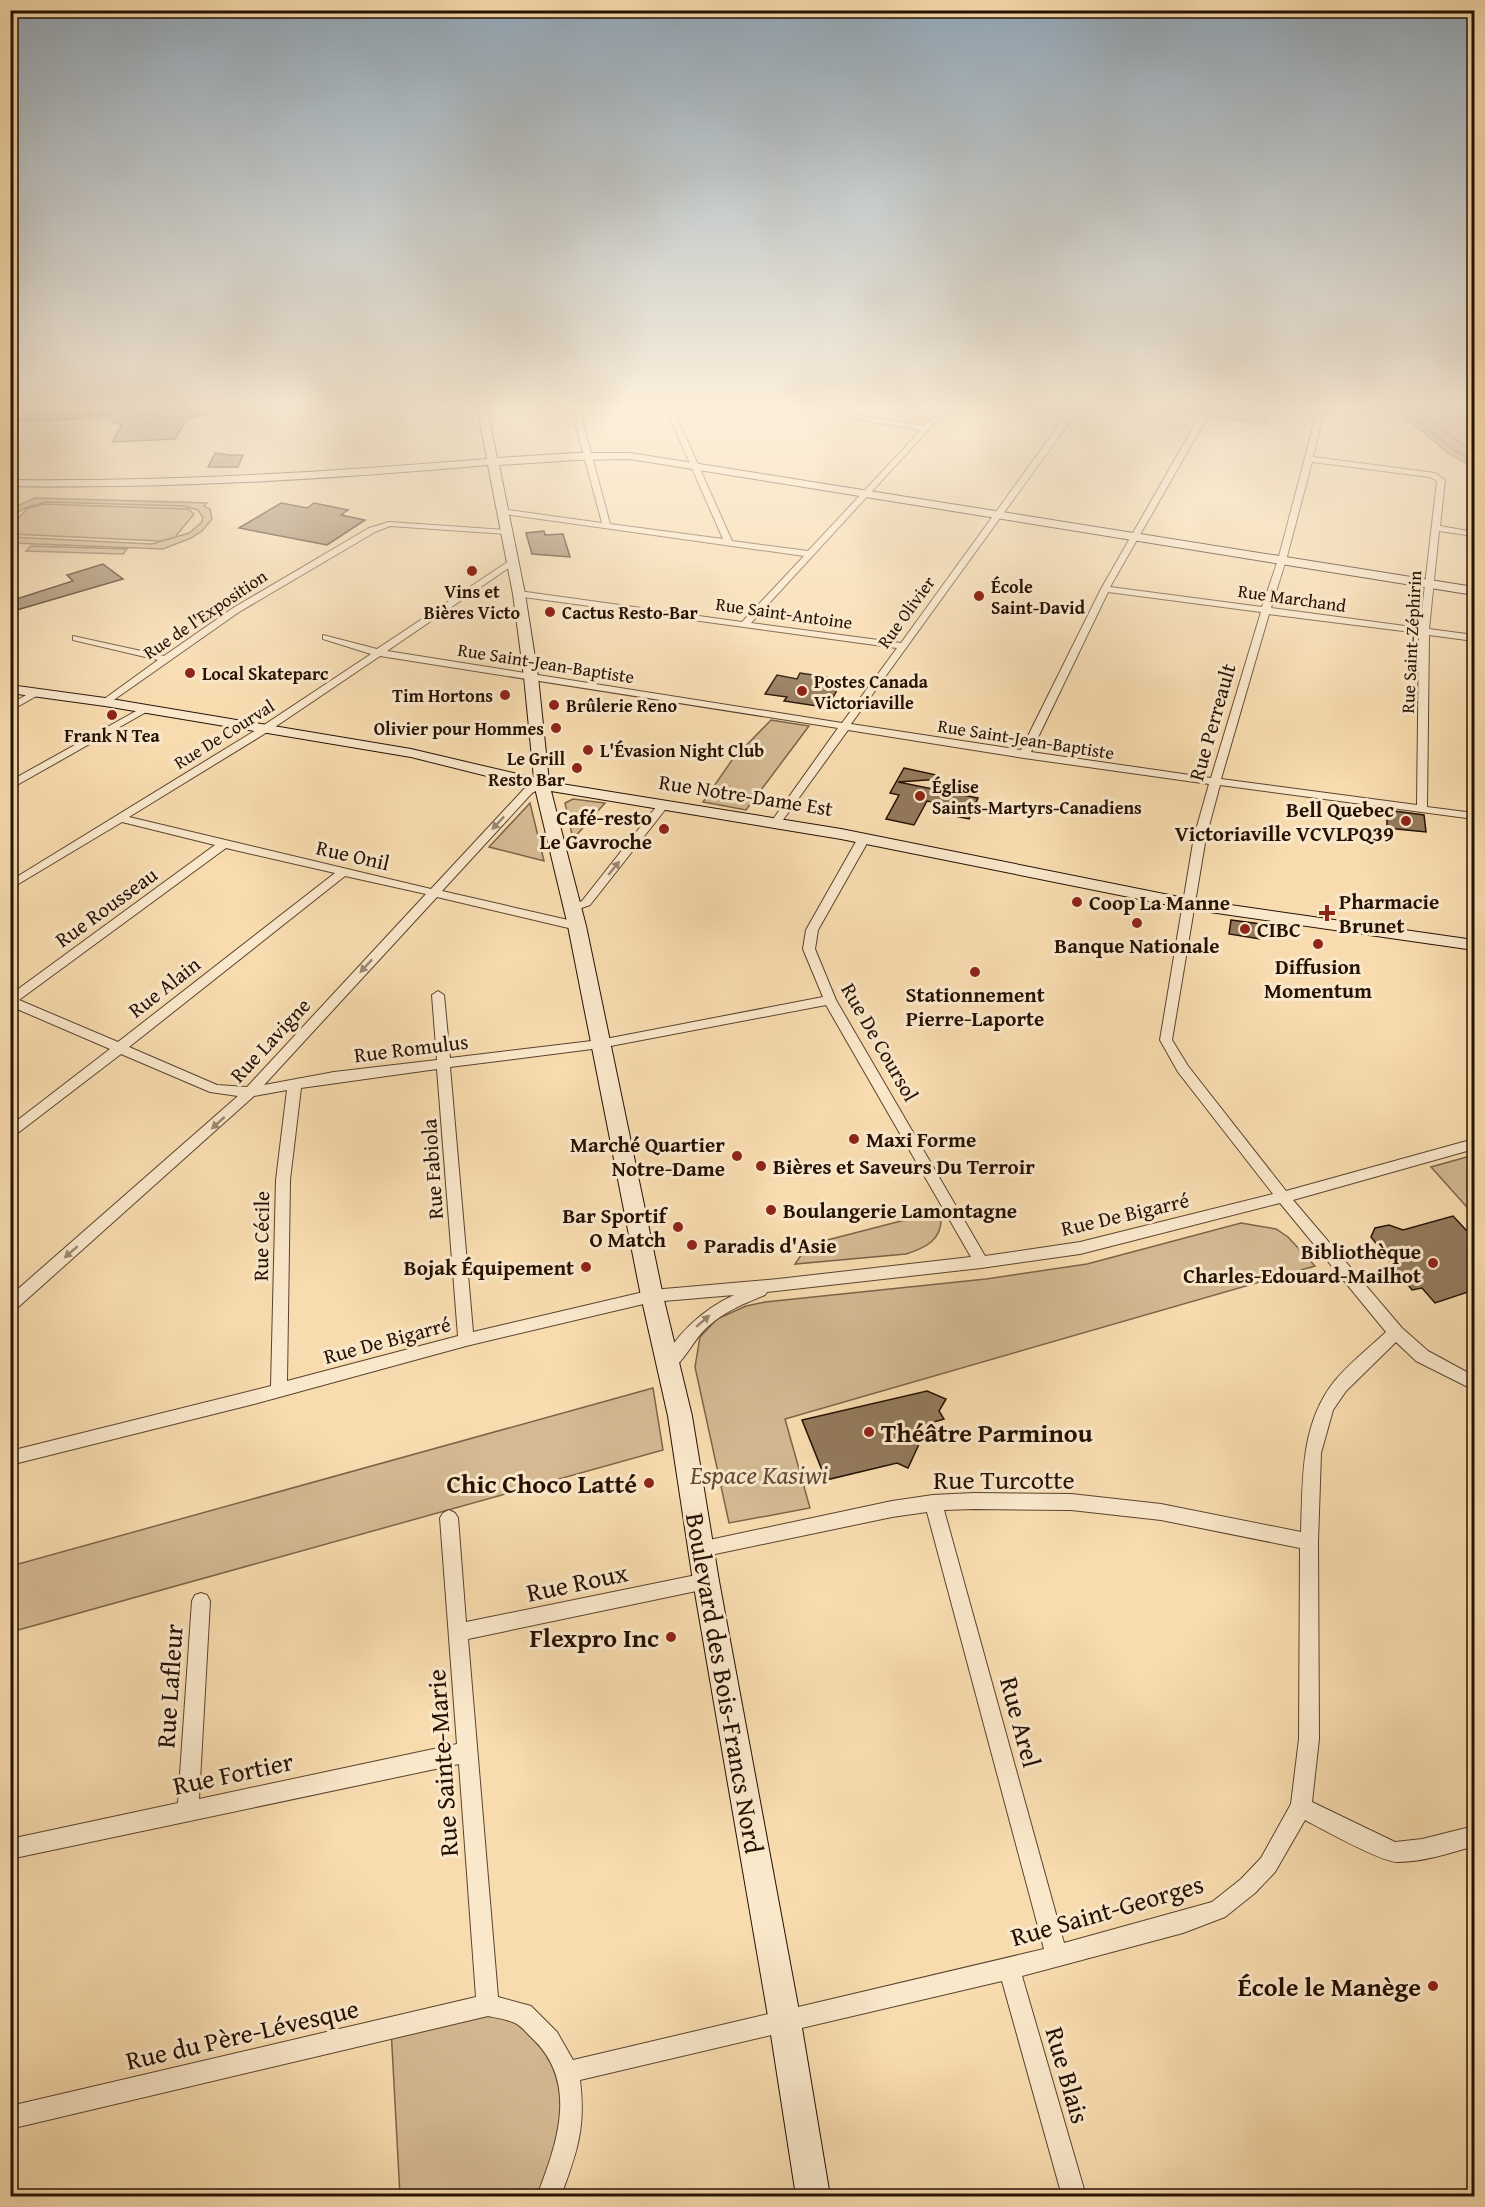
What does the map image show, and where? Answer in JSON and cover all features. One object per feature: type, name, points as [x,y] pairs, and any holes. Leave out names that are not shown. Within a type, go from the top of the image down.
[{"type":"street","name":"Boulevard des Bois-Francs Nord","points":[[500,507],[512,562],[512,584],[531,677],[542,785],[557,852],[578,926],[652,1296],[680,1416],[706,1581],[785,2022],[813,2196]]},
{"type":"street","points":[[602,507],[607,527]]},
{"type":"street","points":[[713,507],[729,543]]},
{"type":"street","points":[[746,623],[854,507]]},
{"type":"street","points":[[954,507],[1474,591]]},
{"type":"street","name":"Rue Olivier","points":[[776,822],[1002,507]]},
{"type":"street","points":[[1024,755],[1105,590],[1151,507]]},
{"type":"street","name":"Rue Perreault","points":[[1295,507],[1282,560],[1264,610],[1200,837],[1166,1040],[1183,1069],[1284,1197],[1396,1332],[1422,1356],[1474,1383]]},
{"type":"street","name":"Rue Saint-Zéphirin","points":[[1422,809],[1424,632],[1438,507]]},
{"type":"street","points":[[501,511],[810,554]]},
{"type":"street","name":"Rue de l'Exposition","points":[[105,702],[164,659],[267,591],[372,530],[389,524],[506,532]]},
{"type":"street","points":[[1436,528],[1474,534]]},
{"type":"street","name":"Rue De Courval","points":[[10,886],[265,729],[512,562]]},
{"type":"street","name":"Rue Saint-Antoine","points":[[512,584],[901,646]]},
{"type":"street","name":"Rue De Courval","points":[[481,585],[512,584]]},
{"type":"street","name":"Rue Marchand","points":[[1105,590],[1474,638]]},
{"type":"street","name":"Rue Saint-Jean-Baptiste","points":[[326,637],[379,653],[844,727],[1215,783],[1474,816]]},
{"type":"street","points":[[76,638],[164,659]]},
{"type":"street","name":"Rue Notre-Dame Est","points":[[10,689],[105,702],[411,753],[542,785],[864,838],[1189,904],[1474,945]]},
{"type":"street","points":[[10,708],[37,692]]},
{"type":"street","points":[[10,786],[145,709]]},
{"type":"street","name":"Rue Lavigne","points":[[10,1306],[250,1092],[528,791],[542,785]]},
{"type":"street","points":[[573,907],[586,903],[663,804]]},
{"type":"street","name":"Rue Onil","points":[[120,818],[433,894],[578,926]]},
{"type":"street","name":"Rue De Coursol","points":[[864,838],[812,930],[809,949],[830,1000],[981,1262]]},
{"type":"street","name":"Rue Rousseau","points":[[10,1001],[224,844]]},
{"type":"street","name":"Rue Alain","points":[[10,1134],[343,872]]},
{"type":"street","name":"Rue Fabiola","points":[[438,995],[466,1340]]},
{"type":"street","name":"Rue Romulus","points":[[10,1001],[215,1089],[250,1092],[294,1083],[600,1044],[830,1000]]},
{"type":"street","name":"Rue Cécile","points":[[279,1390],[283,1180],[293,1109],[294,1083]]},
{"type":"street","name":"Rue De Bigarré","points":[[10,1458],[466,1340],[652,1296],[778,1285],[981,1262],[1080,1248],[1284,1197],[1474,1144]]},
{"type":"street","name":"Rue De Bigarré","points":[[667,1367],[697,1326],[719,1308],[778,1285]]},
{"type":"street","name":"Rue Saint-Georges","points":[[568,2072],[1009,1969],[1183,1922],[1218,1910],[1248,1886],[1268,1864],[1301,1807],[1309,1739],[1309,1542],[1313,1453],[1326,1407],[1352,1374],[1396,1332]]},
{"type":"street","name":"Rue Turcotte","points":[[701,1549],[860,1515],[933,1503],[1071,1502],[1181,1516],[1309,1542]]},
{"type":"street","name":"Rue Arel","points":[[933,1503],[1057,1956]]},
{"type":"street","name":"Rue Sainte-Marie","points":[[449,1518],[488,2005]]},
{"type":"street","name":"Rue Roux","points":[[459,1632],[706,1581]]},
{"type":"street","name":"Rue Lafleur","points":[[188,1810],[201,1600]]},
{"type":"street","name":"Rue Fortier","points":[[10,1849],[468,1752]]},
{"type":"street","points":[[1301,1807],[1353,1834],[1395,1852],[1422,1849],[1474,1836]]},
{"type":"street","name":"Rue Blais","points":[[1009,1969],[1074,2196]]},
{"type":"street","points":[[488,2005],[523,2014],[549,2040],[568,2072],[572,2107],[567,2148],[549,2196]]},
{"type":"street","name":"Rue du Père-Lévesque","points":[[10,2118],[488,2005]]},
{"type":"green space","points":[[15,507],[28,507],[11,515],[11,509]]},
{"type":"green space","points":[[187,507],[206,507],[210,509],[212,519],[202,531],[163,549],[11,543],[11,537],[152,544],[189,533],[201,523],[203,518],[198,510]]},
{"type":"green space","points":[[28,508],[188,509],[194,514],[175,537],[161,541],[11,534],[11,526]]},
{"type":"green space","points":[[31,546],[127,549],[123,554],[26,551]]},
{"type":"green space","points":[[771,720],[809,726],[746,810],[703,802],[732,760]]},
{"type":"green space","points":[[573,799],[605,803],[573,839],[565,803]]},
{"type":"green space","points":[[530,803],[544,861],[489,847]]},
{"type":"green space","points":[[1474,1155],[1474,1215],[1431,1167]]},
{"type":"green space","points":[[941,1218],[939,1232],[926,1246],[913,1252],[795,1264],[808,1245],[901,1221]]},
{"type":"green space","name":"Espace Kasiwi","points":[[1241,1223],[1276,1229],[1288,1237],[1315,1266],[785,1419],[810,1508],[729,1523],[695,1367],[700,1337],[717,1319],[746,1306],[765,1302],[986,1279],[1087,1264]]},
{"type":"green space","points":[[653,1388],[663,1450],[11,1632],[11,1566]]},
{"type":"green space","points":[[488,2005],[523,2014],[568,2072],[567,2148],[549,2196],[400,2196],[391,2028]]},
{"type":"building","points":[[274,507],[333,507],[348,510],[341,515],[365,520],[327,545],[239,528]]},
{"type":"building","points":[[544,531],[545,535],[563,534],[570,557],[532,554],[526,533]]},
{"type":"building","points":[[103,564],[123,579],[10,612],[10,601],[73,581],[67,575]]},
{"type":"building","name":"Postes Canada Victoriaville","points":[[800,673],[833,678],[827,686],[838,688],[829,705],[818,703],[817,706],[784,701],[787,697],[765,694],[777,675],[797,679]]},
{"type":"building","name":"Église Saints-Martyrs-Canadiens","points":[[904,768],[941,776],[941,779],[898,782],[978,798],[969,819],[950,815],[954,806],[927,801],[914,825],[886,819],[899,795],[890,793]]},
{"type":"building","name":"Bell Quebec Victoriaville VCVLPQ39","points":[[1387,810],[1424,815],[1426,832],[1387,828]]},
{"type":"building","name":"CIBC","points":[[1231,920],[1261,924],[1260,939],[1229,934]]},
{"type":"building","name":"Bibliothèque Charles-Edouard-Mailhot","points":[[1453,1216],[1466,1230],[1474,1228],[1474,1290],[1435,1303],[1422,1288],[1412,1290],[1371,1237],[1375,1228],[1389,1225],[1403,1230]]},
{"type":"building","name":"Théâtre Parminou","points":[[927,1391],[946,1399],[939,1411],[944,1419],[927,1424],[934,1436],[921,1440],[908,1468],[897,1463],[826,1480],[802,1420]]},
{"type":"place","name":"Vins et Bières Victo","points":[[472,571]]},
{"type":"place","name":"École Saint-David","points":[[979,596]]},
{"type":"place","name":"Cactus Resto-Bar","points":[[550,612]]},
{"type":"place","name":"Local Skateparc","points":[[190,673]]},
{"type":"place","name":"Postes Canada Victoriaville","points":[[802,691]]},
{"type":"place","name":"Tim Hortons","points":[[505,695]]},
{"type":"place","name":"Brûlerie Reno","points":[[554,705]]},
{"type":"place","name":"Frank N Tea","points":[[112,715]]},
{"type":"place","name":"Olivier pour Hommes","points":[[556,728]]},
{"type":"place","name":"L'Évasion Night Club","points":[[588,750]]},
{"type":"place","name":"Le Grill Resto Bar","points":[[577,768]]},
{"type":"place","name":"Église Saints-Martyrs-Canadiens","points":[[920,796]]},
{"type":"place","name":"Bell Quebec Victoriaville VCVLPQ39","points":[[1406,821]]},
{"type":"place","name":"Café-resto Le Gavroche","points":[[664,829]]},
{"type":"place","name":"Coop La Manne","points":[[1077,902]]},
{"type":"place","name":"Pharmacie Brunet","points":[[1327,913]]},
{"type":"place","name":"Banque Nationale","points":[[1137,923]]},
{"type":"place","name":"CIBC","points":[[1245,929]]},
{"type":"place","name":"Diffusion Momentum","points":[[1318,944]]},
{"type":"place","name":"Stationnement Pierre-Laporte","points":[[975,972]]},
{"type":"place","name":"Maxi Forme","points":[[854,1139]]},
{"type":"place","name":"Marché Quartier Notre-Dame","points":[[737,1156]]},
{"type":"place","name":"Bières et Saveurs Du Terroir","points":[[761,1166]]},
{"type":"place","name":"Boulangerie Lamontagne","points":[[771,1210]]},
{"type":"place","name":"Bar Sportif O Match","points":[[678,1227]]},
{"type":"place","name":"Paradis d'Asie","points":[[692,1245]]},
{"type":"place","name":"Bibliothèque Charles-Edouard-Mailhot","points":[[1433,1263]]},
{"type":"place","name":"Bojak Équipement","points":[[586,1267]]},
{"type":"place","name":"Théâtre Parminou","points":[[869,1432]]},
{"type":"place","name":"Chic Choco Latté","points":[[649,1483]]},
{"type":"place","name":"Flexpro Inc","points":[[671,1637]]},
{"type":"place","name":"École le Manège","points":[[1433,1986]]}]
